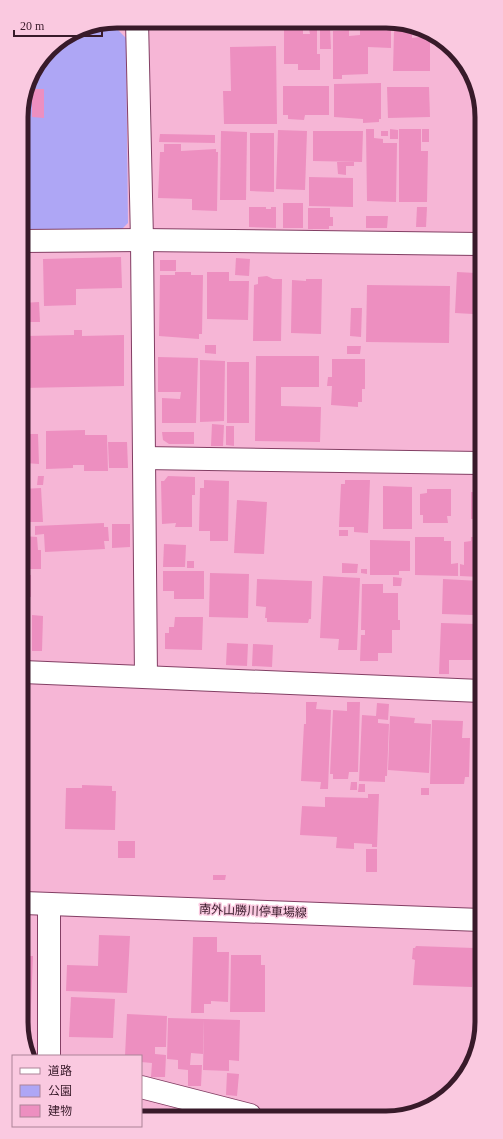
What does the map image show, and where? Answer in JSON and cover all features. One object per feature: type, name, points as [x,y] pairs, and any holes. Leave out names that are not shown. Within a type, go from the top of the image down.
[{"type":"street","points":[[136,28],[142,240],[146,677]]},
{"type":"street","points":[[28,241],[142,240],[475,244]]},
{"type":"street","points":[[144,458],[475,463]]},
{"type":"street","points":[[28,672],[475,691]]},
{"type":"street","name":"南外山勝川停車場線","points":[[28,903],[475,920]]},
{"type":"street","points":[[49,904],[49,1055]]},
{"type":"street","points":[[142,1087],[234,1111]]},
{"type":"green space","points":[[117,29],[126,38],[128,223],[119,232],[28,233],[28,112],[31,94],[35,83],[50,58],[63,46],[78,37],[94,31]]},
{"type":"building","points":[[284,28],[303,28],[303,34],[310,34],[309,29],[317,29],[317,54],[320,54],[320,70],[298,70],[298,64],[284,64]]},
{"type":"building","points":[[320,28],[330,28],[331,49],[320,49]]},
{"type":"building","points":[[360,28],[391,28],[391,48],[368,47],[368,74],[342,75],[342,79],[333,79],[333,31],[349,30],[349,36],[360,35]]},
{"type":"building","points":[[405,30],[412,32],[412,38],[419,37],[419,35],[430,40],[430,71],[393,71],[394,31]]},
{"type":"building","points":[[276,46],[277,124],[224,124],[223,91],[231,91],[230,47]]},
{"type":"building","points":[[381,83],[381,119],[379,119],[379,122],[363,123],[363,119],[334,117],[334,84]]},
{"type":"building","points":[[283,86],[329,86],[329,115],[305,115],[304,120],[288,119],[288,115],[283,115]]},
{"type":"building","points":[[387,87],[429,87],[430,117],[388,118]]},
{"type":"building","points":[[33,89],[44,89],[44,118],[32,117]]},
{"type":"building","points":[[473,100],[475,127],[473,127]]},
{"type":"building","points":[[366,129],[374,129],[374,138],[383,139],[383,143],[397,143],[396,202],[367,201]]},
{"type":"building","points":[[390,129],[398,130],[398,139],[390,139]]},
{"type":"building","points":[[399,129],[421,129],[421,151],[428,151],[427,202],[399,202]]},
{"type":"building","points":[[422,129],[429,129],[429,142],[422,142]]},
{"type":"building","points":[[278,130],[307,131],[305,190],[276,189]]},
{"type":"building","points":[[221,131],[247,132],[246,200],[220,200]]},
{"type":"building","points":[[313,131],[363,131],[362,162],[313,161]]},
{"type":"building","points":[[381,131],[388,131],[388,136],[381,136]]},
{"type":"building","points":[[250,133],[274,133],[274,192],[250,191]]},
{"type":"building","points":[[160,134],[215,135],[215,143],[159,142]]},
{"type":"building","points":[[164,144],[181,144],[181,151],[216,149],[216,152],[218,152],[217,211],[192,210],[192,199],[158,198],[160,152],[164,152]]},
{"type":"building","points":[[337,162],[354,162],[354,166],[346,166],[346,175],[338,174]]},
{"type":"building","points":[[309,177],[353,178],[353,207],[309,206]]},
{"type":"building","points":[[283,203],[303,203],[303,228],[283,228]]},
{"type":"building","points":[[249,207],[266,207],[266,209],[271,209],[271,207],[276,207],[276,228],[249,227]]},
{"type":"building","points":[[417,207],[427,207],[426,227],[416,227]]},
{"type":"building","points":[[308,208],[330,208],[330,217],[333,217],[333,226],[329,226],[329,229],[308,229]]},
{"type":"building","points":[[366,216],[388,216],[387,228],[366,228]]},
{"type":"building","points":[[121,257],[122,288],[76,289],[76,305],[44,306],[43,259]]},
{"type":"building","points":[[236,258],[250,259],[249,276],[235,275]]},
{"type":"building","points":[[160,260],[176,260],[176,271],[160,271]]},
{"type":"building","points":[[175,272],[191,272],[191,275],[203,275],[202,334],[199,334],[199,339],[159,336],[160,275],[175,275]]},
{"type":"building","points":[[207,272],[229,272],[229,281],[249,281],[248,320],[207,319]]},
{"type":"building","points":[[457,272],[475,273],[475,318],[473,318],[473,314],[455,313]]},
{"type":"building","points":[[267,276],[273,279],[282,279],[281,341],[253,341],[254,285],[258,284],[258,277]]},
{"type":"building","points":[[306,279],[322,279],[321,334],[291,333],[292,280],[306,281]]},
{"type":"building","points":[[367,285],[450,286],[449,343],[366,342]]},
{"type":"building","points":[[39,302],[40,322],[28,322],[28,303]]},
{"type":"building","points":[[351,308],[362,308],[361,337],[350,336]]},
{"type":"building","points":[[74,330],[82,330],[82,336],[124,335],[124,386],[28,388],[28,336],[74,335]]},
{"type":"building","points":[[205,345],[216,345],[216,354],[205,353]]},
{"type":"building","points":[[347,346],[361,346],[360,354],[347,354]]},
{"type":"building","points":[[256,356],[319,356],[319,387],[281,387],[281,406],[321,407],[320,442],[255,441]]},
{"type":"building","points":[[158,357],[198,358],[196,423],[162,423],[162,398],[180,399],[181,392],[158,392]]},
{"type":"building","points":[[332,359],[365,359],[365,389],[362,389],[362,402],[358,402],[358,407],[331,405],[332,386],[327,386],[328,377],[332,377]]},
{"type":"building","points":[[200,360],[225,361],[224,421],[200,422]]},
{"type":"building","points":[[227,362],[249,362],[249,423],[227,423]]},
{"type":"building","points":[[212,424],[224,425],[223,446],[211,446]]},
{"type":"building","points":[[226,426],[234,426],[234,446],[226,445]]},
{"type":"building","points":[[85,430],[85,435],[107,435],[108,471],[84,471],[84,465],[73,465],[73,468],[46,469],[46,431]]},
{"type":"building","points":[[162,432],[194,432],[194,444],[169,444],[163,440]]},
{"type":"building","points":[[28,434],[38,434],[39,464],[28,463]]},
{"type":"building","points":[[108,442],[127,442],[128,468],[109,468]]},
{"type":"building","points":[[38,476],[44,476],[43,485],[37,485]]},
{"type":"building","points":[[168,476],[195,477],[195,495],[192,495],[192,527],[175,527],[176,523],[162,524],[161,481],[164,481]]},
{"type":"building","points":[[204,480],[229,481],[228,541],[210,541],[210,531],[199,531],[200,488],[204,488]]},
{"type":"building","points":[[345,480],[370,480],[368,533],[354,532],[354,527],[339,527],[341,484],[345,484]]},
{"type":"building","points":[[383,486],[412,487],[412,529],[383,529]]},
{"type":"building","points":[[41,488],[43,522],[28,522],[28,489]]},
{"type":"building","points":[[427,489],[451,489],[451,516],[447,516],[448,523],[423,523],[423,515],[420,515],[420,494],[427,493]]},
{"type":"building","points":[[471,492],[475,492],[475,519],[471,519]]},
{"type":"building","points":[[237,500],[267,502],[264,554],[234,553]]},
{"type":"building","points":[[104,523],[104,527],[108,527],[109,541],[104,541],[105,549],[45,552],[44,534],[35,535],[35,526]]},
{"type":"building","points":[[112,524],[130,524],[130,547],[112,548]]},
{"type":"building","points":[[339,530],[348,530],[348,536],[339,536]]},
{"type":"building","points":[[28,536],[37,537],[38,550],[41,550],[41,569],[28,569]]},
{"type":"building","points":[[415,537],[444,537],[444,541],[451,541],[451,564],[458,563],[458,576],[415,575]]},
{"type":"building","points":[[471,537],[475,537],[475,577],[460,576],[460,564],[464,565],[464,542],[471,541]]},
{"type":"building","points":[[370,540],[410,541],[410,571],[399,571],[399,575],[370,575]]},
{"type":"building","points":[[164,544],[186,545],[185,567],[163,567]]},
{"type":"building","points":[[187,561],[194,561],[194,568],[187,568]]},
{"type":"building","points":[[342,563],[358,564],[357,573],[342,573]]},
{"type":"building","points":[[361,569],[367,569],[367,574],[361,573]]},
{"type":"building","points":[[163,571],[204,571],[204,599],[174,599],[174,591],[163,591]]},
{"type":"building","points":[[210,573],[249,574],[248,618],[209,617]]},
{"type":"building","points":[[28,575],[31,575],[31,597],[28,597]]},
{"type":"building","points":[[323,576],[360,578],[357,650],[338,650],[339,639],[320,638]]},
{"type":"building","points":[[393,577],[402,578],[401,586],[393,586]]},
{"type":"building","points":[[257,579],[312,581],[311,619],[309,619],[308,623],[267,622],[267,618],[265,618],[266,607],[256,606]]},
{"type":"building","points":[[443,579],[475,581],[475,613],[473,613],[473,615],[442,614]]},
{"type":"building","points":[[362,584],[383,584],[383,593],[398,593],[398,620],[400,620],[400,630],[392,630],[392,653],[378,653],[378,661],[360,661],[361,635],[365,635],[365,630],[361,630]]},
{"type":"building","points":[[32,615],[43,616],[42,651],[32,651]]},
{"type":"building","points":[[175,617],[203,617],[202,650],[165,649],[165,633],[169,633],[169,627],[174,627]]},
{"type":"building","points":[[441,623],[475,624],[475,660],[449,660],[449,674],[439,674]]},
{"type":"building","points":[[227,643],[248,644],[247,666],[226,665]]},
{"type":"building","points":[[253,644],[273,645],[272,667],[252,666]]},
{"type":"building","points":[[306,702],[317,702],[316,709],[331,710],[328,789],[320,789],[321,782],[301,781],[304,724],[306,724]]},
{"type":"building","points":[[347,702],[360,702],[358,772],[349,772],[348,779],[333,779],[333,774],[330,774],[333,710],[347,711]]},
{"type":"building","points":[[377,703],[389,704],[388,720],[378,719],[378,723],[389,724],[387,776],[385,776],[385,782],[359,781],[362,715],[376,716]]},
{"type":"building","points":[[390,716],[415,718],[414,723],[431,724],[429,773],[388,770]]},
{"type":"building","points":[[432,720],[463,721],[462,738],[470,738],[469,777],[465,777],[464,784],[430,784]]},
{"type":"building","points":[[351,782],[357,782],[357,790],[350,790]]},
{"type":"building","points":[[359,784],[365,784],[365,792],[358,792]]},
{"type":"building","points":[[82,785],[112,786],[112,791],[116,791],[115,830],[65,829],[66,788],[82,788]]},
{"type":"building","points":[[421,788],[429,788],[429,795],[421,795]]},
{"type":"building","points":[[368,794],[379,794],[377,847],[372,847],[372,844],[354,843],[354,849],[336,848],[337,837],[300,835],[302,806],[325,807],[325,797],[368,798]]},
{"type":"building","points":[[118,841],[135,841],[135,858],[118,858]]},
{"type":"building","points":[[366,849],[377,849],[377,872],[366,872]]},
{"type":"building","points":[[213,875],[226,875],[225,880],[213,880]]},
{"type":"building","points":[[99,935],[130,936],[127,993],[66,991],[67,965],[98,966]]},
{"type":"building","points":[[193,937],[217,937],[217,952],[229,952],[228,1002],[211,1001],[211,1004],[204,1004],[204,1013],[191,1013]]},
{"type":"building","points":[[416,946],[474,948],[472,987],[413,985],[415,960],[412,959],[413,948]]},
{"type":"building","points":[[231,955],[261,955],[261,965],[265,965],[265,1012],[230,1012]]},
{"type":"building","points":[[28,956],[33,956],[30,1037],[28,1022]]},
{"type":"building","points":[[71,997],[115,999],[113,1038],[69,1037]]},
{"type":"building","points":[[127,1014],[167,1016],[166,1047],[155,1047],[155,1054],[166,1055],[165,1077],[151,1077],[152,1063],[142,1062],[142,1055],[125,1055]]},
{"type":"building","points":[[168,1018],[204,1019],[203,1054],[191,1053],[190,1065],[202,1065],[201,1086],[188,1086],[188,1070],[178,1069],[178,1060],[167,1059]]},
{"type":"building","points":[[204,1019],[240,1020],[239,1061],[229,1060],[229,1071],[203,1070]]},
{"type":"building","points":[[227,1073],[239,1074],[237,1096],[226,1095]]}]
